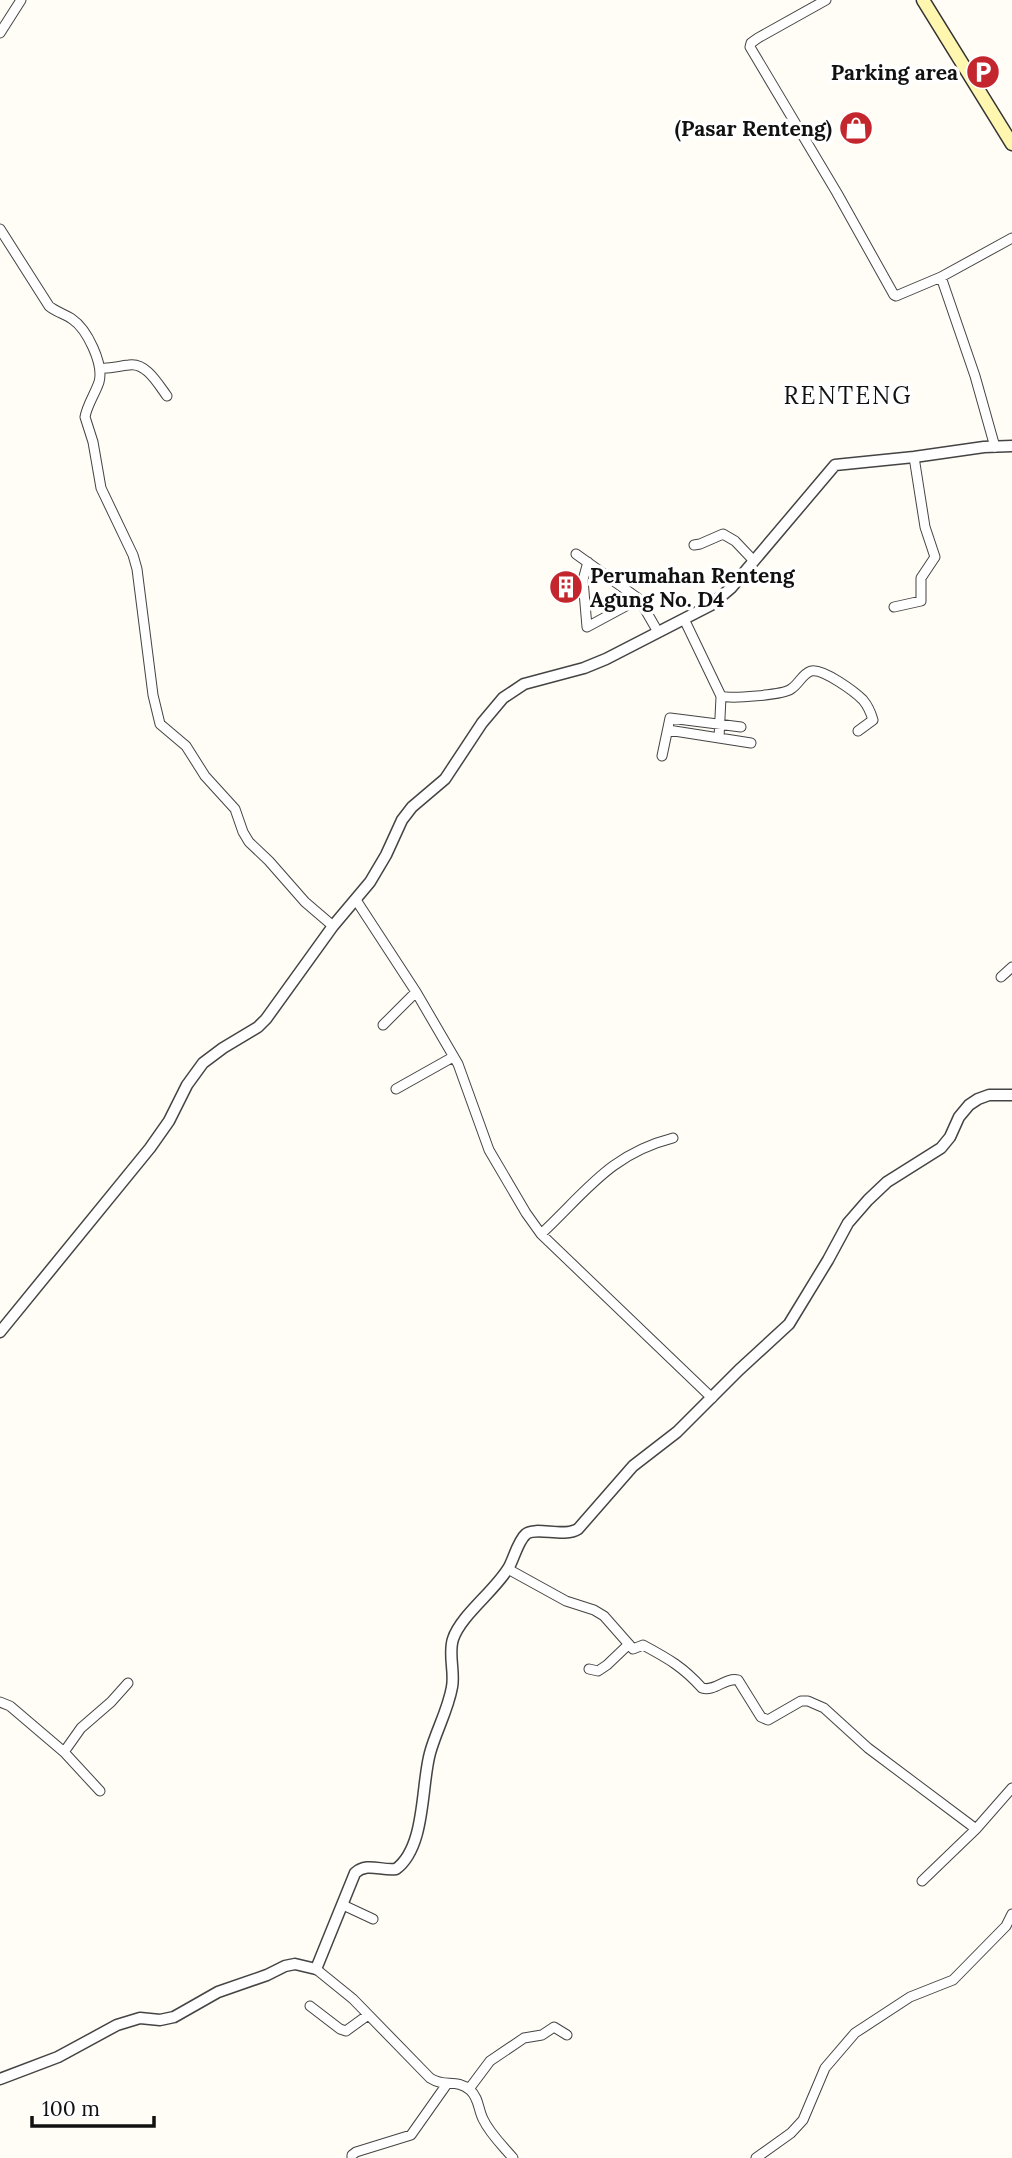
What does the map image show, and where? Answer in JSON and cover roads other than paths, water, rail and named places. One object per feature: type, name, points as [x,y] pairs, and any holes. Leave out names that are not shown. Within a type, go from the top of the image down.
[{"type":"main road","points":[[923,0],[1012,145]]},
{"type":"street","points":[[0,33],[21,0]]},
{"type":"street","points":[[826,0],[758,38],[751,43],[750,48],[837,193],[894,295],[941,276],[1012,238]]},
{"type":"street","points":[[0,229],[49,306],[72,318],[82,328],[100,368],[99,382],[85,417],[93,442],[101,488],[137,569],[153,695],[160,724],[186,746],[205,776],[229,802],[238,815],[249,842],[305,902],[333,926]]},
{"type":"street","points":[[941,276],[975,376],[995,447]]},
{"type":"street","points":[[100,368],[133,364],[140,366],[167,396]]},
{"type":"street","points":[[0,1332],[150,1148],[169,1121],[196,1071],[214,1055],[266,1019],[333,926],[377,871],[401,820],[445,779],[482,723],[503,698],[524,684],[583,668],[712,605],[754,561],[835,465],[1012,446]]},
{"type":"street","points":[[894,607],[921,601],[921,578],[935,557],[925,527],[914,457]]},
{"type":"street","points":[[694,545],[723,534],[735,541],[754,561]]},
{"type":"street","points":[[576,554],[639,599],[658,632]]},
{"type":"street","points":[[588,562],[583,576],[587,627],[639,599]]},
{"type":"street","points":[[684,619],[721,697],[719,738]]},
{"type":"street","points":[[721,697],[785,692],[793,688],[803,676],[811,671],[818,671],[837,680],[865,702],[873,720],[858,731]]},
{"type":"street","points":[[662,756],[670,718],[741,727]]},
{"type":"street","points":[[668,730],[751,743]]},
{"type":"street","points":[[356,900],[416,992],[453,1057],[466,1085],[483,1138],[541,1234],[712,1398]]},
{"type":"street","points":[[1001,977],[1012,967]]},
{"type":"street","points":[[383,1025],[416,992]]},
{"type":"street","points":[[396,1089],[453,1057]]},
{"type":"street","points":[[316,1969],[351,1880],[358,1870],[369,1867],[396,1869],[410,1850],[422,1814],[431,1749],[452,1687],[452,1641],[468,1617],[508,1569],[523,1539],[528,1533],[577,1531],[633,1466],[677,1433],[789,1324],[848,1223],[873,1194],[891,1179],[941,1148],[950,1137],[959,1117],[972,1102],[989,1095],[1012,1095]]},
{"type":"street","points":[[541,1234],[605,1170],[644,1146],[673,1138]]},
{"type":"street","points":[[508,1569],[566,1601],[604,1616],[635,1649],[643,1645],[663,1656],[684,1669],[702,1689],[706,1690],[732,1679],[738,1680],[764,1720],[801,1701],[824,1708],[868,1748],[976,1829]]},
{"type":"street","points":[[589,1669],[598,1671],[629,1644]]},
{"type":"street","points":[[64,1752],[81,1728],[128,1683]]},
{"type":"street","points":[[0,1702],[10,1706],[64,1752],[100,1791]]},
{"type":"street","points":[[922,1881],[976,1829],[1012,1788]]},
{"type":"street","points":[[343,1905],[373,1919]]},
{"type":"street","points":[[756,2158],[791,2133],[803,2120],[825,2068],[855,2033],[910,1997],[953,1980],[1006,1926],[1012,1914]]},
{"type":"street","points":[[0,2079],[58,2057],[117,2025],[140,2018],[167,2019],[218,1992],[295,1964],[316,1969],[343,1990],[430,2078],[440,2084],[457,2083],[469,2089],[476,2098],[484,2121],[513,2158]]},
{"type":"street","points":[[310,2006],[346,2031],[368,2015]]},
{"type":"street","points":[[469,2089],[485,2064],[524,2038],[542,2035],[554,2027],[567,2035]]},
{"type":"street","points":[[352,2158],[356,2152],[413,2134],[447,2084]]},
{"type":"place","name":"Parking area","points":[[983,72]]},
{"type":"place","name":"(Pasar Renteng)","points":[[856,128]]},
{"type":"place","name":"Perumahan Renteng Agung No. D4","points":[[566,587]]},
{"type":"district","name":"RENTENG","points":[[848,395]]}]
